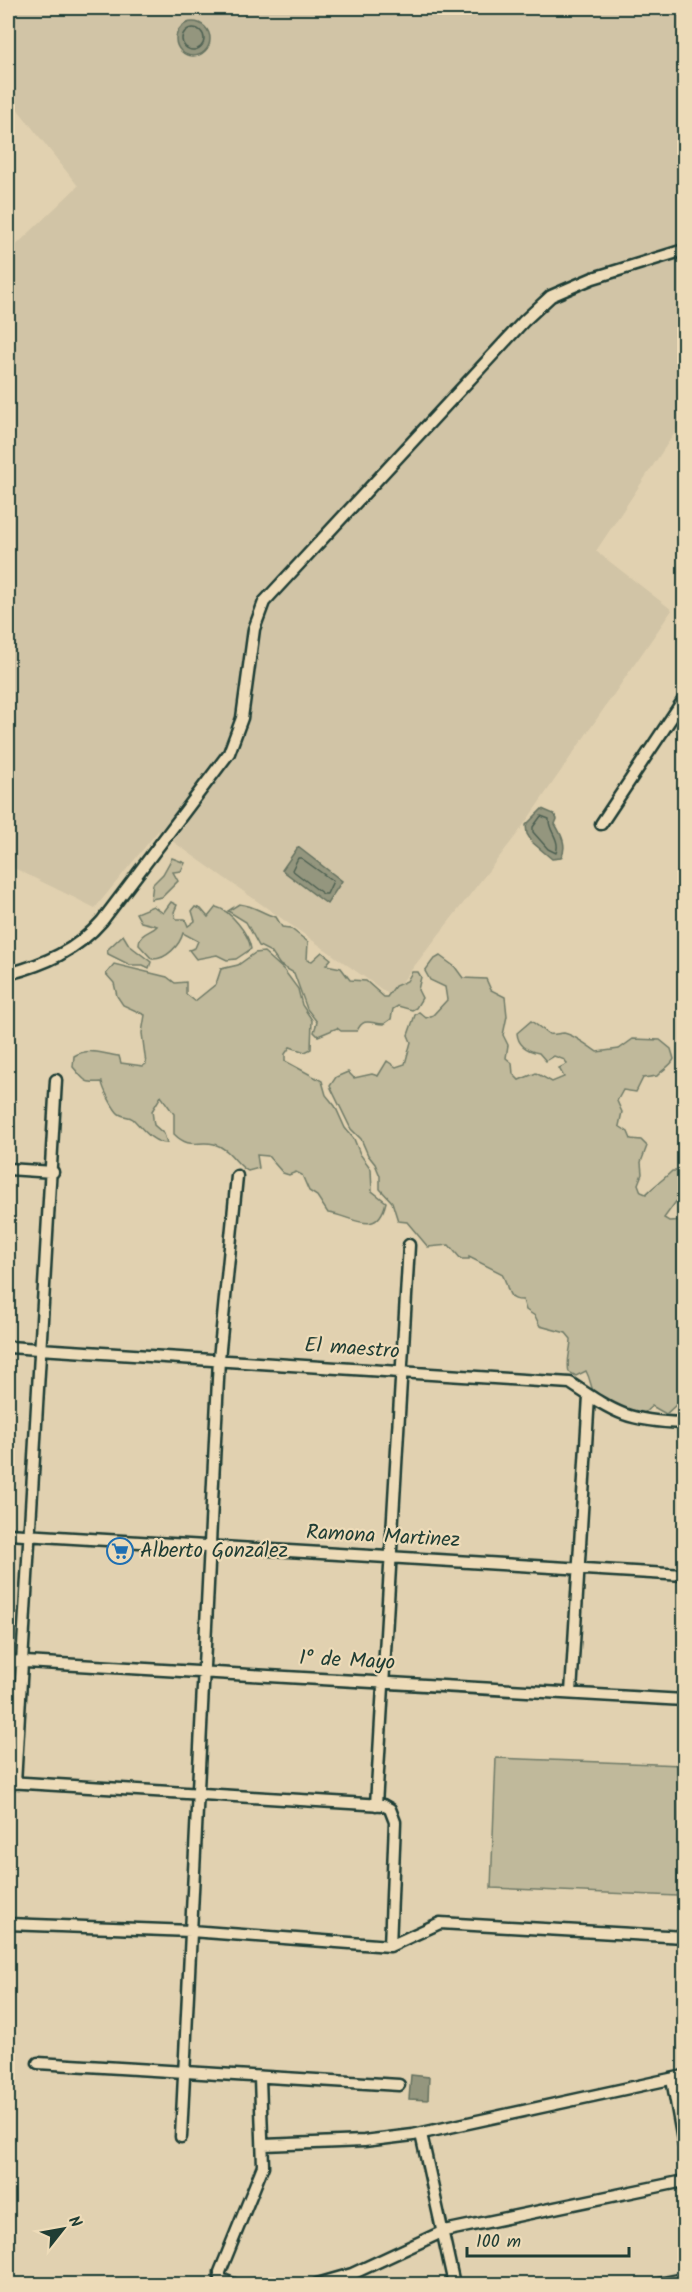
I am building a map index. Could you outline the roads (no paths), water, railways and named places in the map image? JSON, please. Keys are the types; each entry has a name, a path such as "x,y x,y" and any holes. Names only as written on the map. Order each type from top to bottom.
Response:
{"street":[{"path":"8,974 39,965 70,950 88,937 102,921 229,753 242,718 254,629 264,602 524,321 551,296 593,278 684,250"},
{"path":"601,824 684,699"},
{"path":"57,1080 22,1662 11,1783 376,1805 390,1809 395,1822 390,1946"},
{"path":"8,1168 53,1172"},
{"path":"181,2137 219,1359 237,1176"},
{"path":"376,1805 409,1245"},
{"name":"El maestro","path":"8,1347 570,1383 616,1413 632,1419 684,1423"},
{"path":"571,1693 588,1396"},
{"name":"Ramona Martinez","path":"8,1534 684,1575"},
{"name":"1° de Mayo","path":"8,1661 684,1700"},
{"path":"8,1924 191,1931 390,1946 440,1923 684,1937"},
{"path":"38,2063 399,2085"},
{"path":"264,2145 364,2141 421,2134 684,2076"},
{"path":"234,2284 216,2282 263,2166 260,2078"},
{"path":"672,2079 684,2146"},
{"path":"421,2134 454,2284"},
{"path":"317,2284 352,2274 444,2231 684,2181"},
{"path":"658,2284 684,2279"}],"water":[{"path":"193,22 205,27 210,39 205,51 193,56 181,51 176,39 181,27"},
{"path":"542,809 554,814 557,819 555,824 564,845 561,858 552,859 532,842 527,834 526,825"},
{"path":"298,847 342,881 327,904 282,870"},
{"path":"411,2075 429,2077 428,2100 409,2099"}],"place":[{"name":"Alberto González","path":"120,1551"}]}
